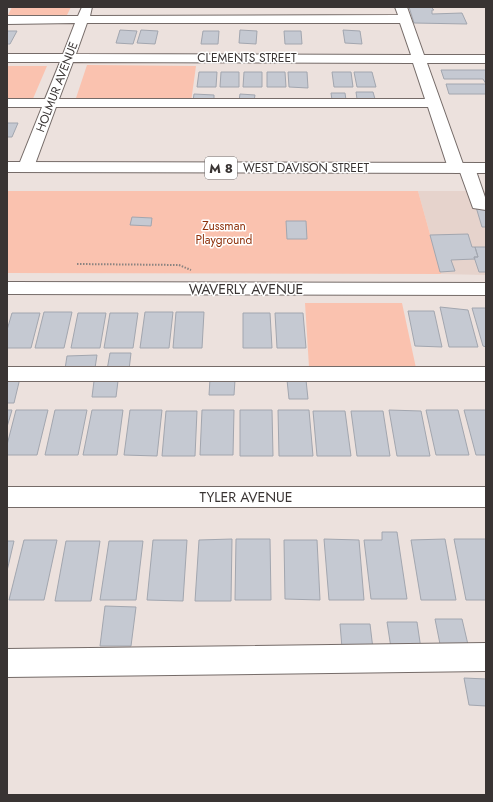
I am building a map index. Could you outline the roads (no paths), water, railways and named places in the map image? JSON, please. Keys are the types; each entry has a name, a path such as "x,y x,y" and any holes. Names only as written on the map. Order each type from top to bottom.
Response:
{"main road":[{"path":"7,20 85,13 403,13 433,104 479,204 486,204"},
{"name":"HOLMUR AVENUE","path":"26,167 85,13"},
{"name":"CLEMENTS STREET","path":"7,58 486,58"},
{"path":"7,103 433,104"},
{"name":"WEST DAVISON STREET","path":"7,167 486,168"},
{"name":"WAVERLY AVENUE","path":"7,288 486,289"},
{"path":"7,374 486,374"},
{"name":"TYLER AVENUE","path":"7,497 486,497"},
{"path":"7,663 486,657"}],"park label":[{"name":"Zussman Playground","path":"224,233"}]}
